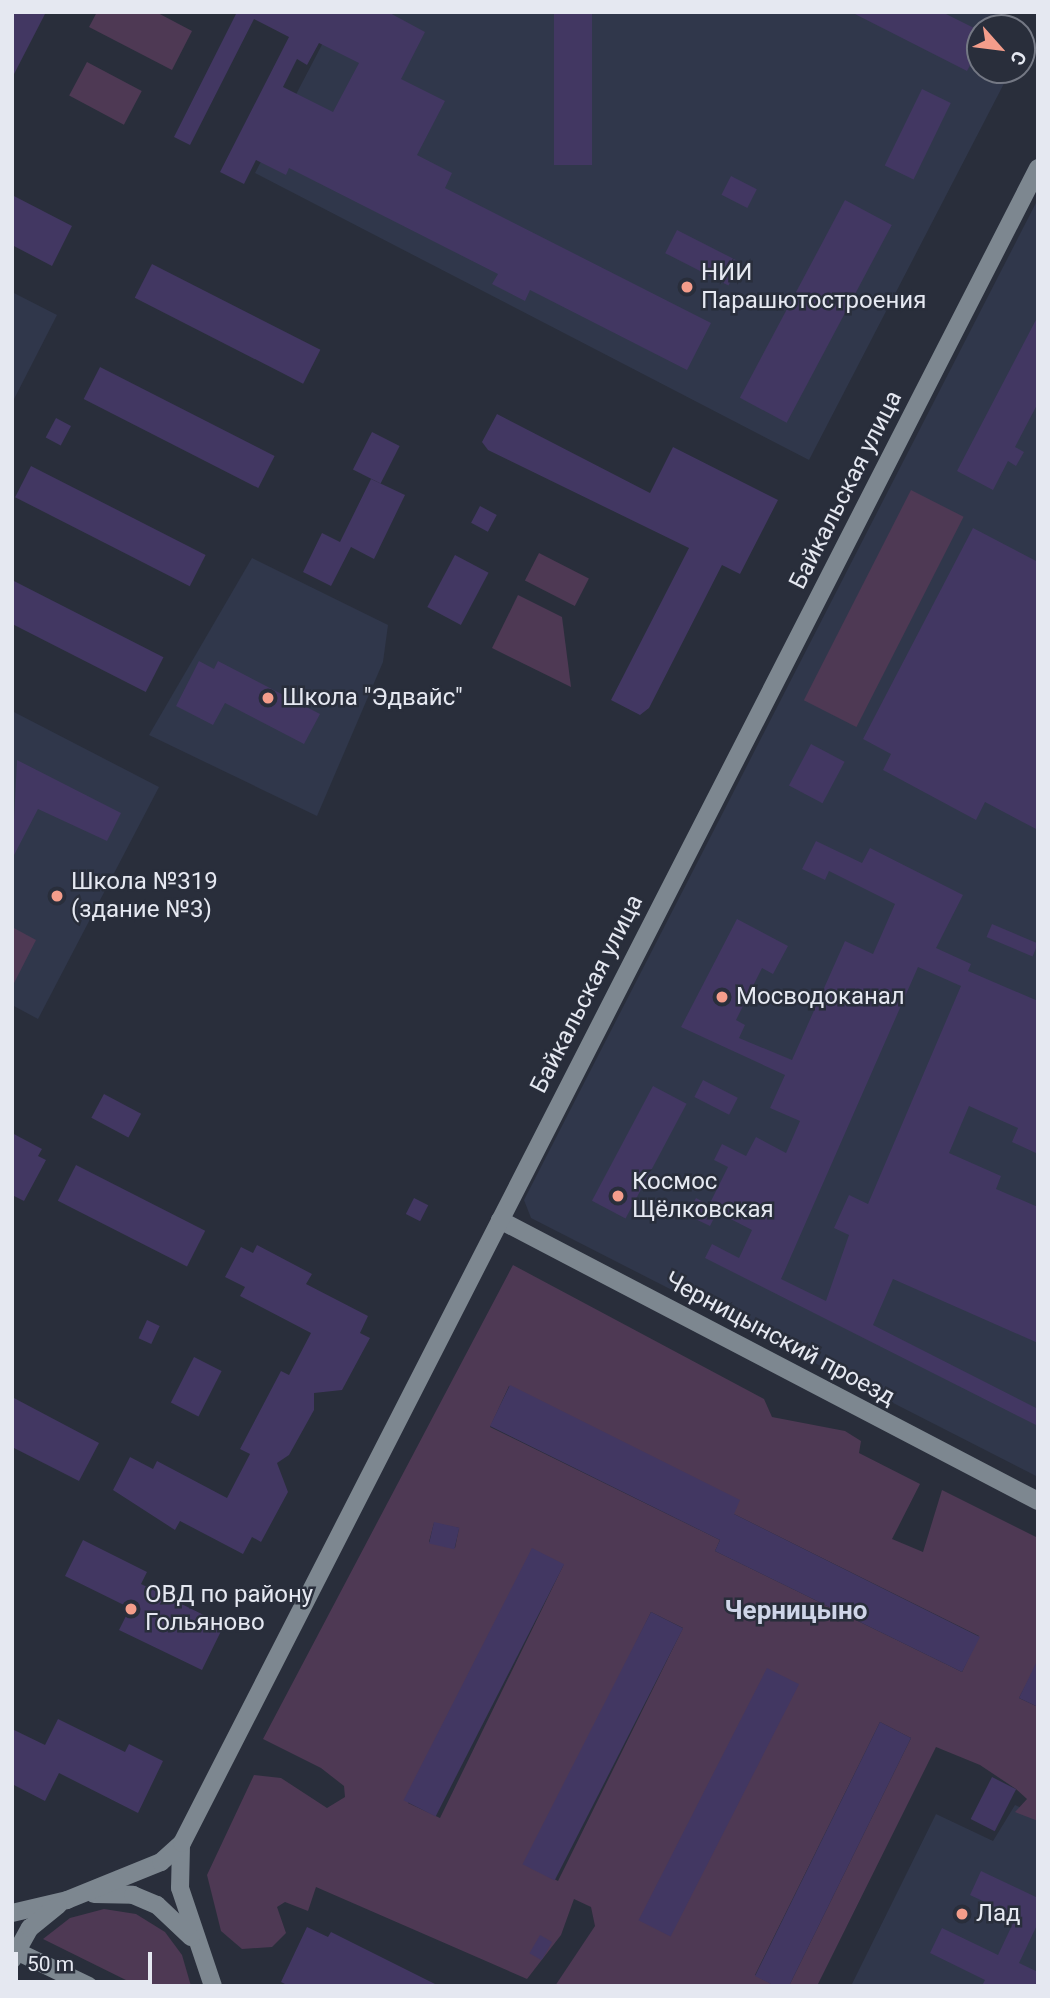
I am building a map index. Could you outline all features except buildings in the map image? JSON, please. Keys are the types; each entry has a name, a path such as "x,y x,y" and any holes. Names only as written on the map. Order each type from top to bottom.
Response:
{"street":[{"name":"Байкальская улица","path":"182,1843 1038,168"},
{"name":"Черницынский проезд","path":"500,1220 1038,1502"},
{"path":"89,1986 13,1953 30,1928 74,1898 161,1862 182,1843"},
{"path":"182,1843 178,1872 207,1986"},
{"path":"12,1913 74,1898 120,1894 158,1905 198,1951 213,1986"}],"shaded area":[{"path":"97,12 156,12 192,31 172,70 89,27"},
{"name":"НИИ Парашютостроения","path":"339,12 996,14 966,14 966,84 1004,84 809,460 255,173"},
{"path":"87,62 142,91 124,125 69,96"},
{"path":"1038,199 1038,1477 531,1218 524,1200"},
{"path":"12,292 57,315 12,403"},
{"path":"911,490 964,517 856,727 804,700"},
{"path":"539,553 589,578 575,606 525,581"},
{"name":"Школа \"Эдвайс\"","path":"252,558 388,625 383,662 317,816 149,735"},
{"path":"518,595 562,617 571,687 492,648"},
{"name":"Школа №319 (здание №3)","path":"12,711 159,787 38,1019 12,1005"},
{"path":"12,927 36,940 12,987"},
{"path":"513,1265 764,1399 772,1417 845,1431 861,1441 859,1453 920,1484 892,1539 923,1552 942,1490 1038,1538 1038,1662 1019,1698 1038,1707 1038,1821 1015,1812 1027,1799 1016,1789 980,1765 936,1747 817,1986 789,1986 911,1738 880,1722 755,1975 775,1986 555,1986 595,1926 591,1907 574,1899 561,1935 527,1979 316,1887 308,1911 285,1902 277,1907 286,1933 272,1947 242,1949 221,1931 207,1875 254,1775 281,1778 327,1808 345,1797 344,1786 321,1768 263,1739","holes":["509,1386 734,1514 979,1636 962,1672 715,1551 720,1540 490,1427","434,1523 459,1528 455,1548 429,1542","564,1564 440,1818 408,1802","651,1612 683,1628 558,1881 527,1865"]},
{"name":"Лад","path":"1015,1805 1038,1815 1038,1986 851,1986 936,1814 993,1841"},
{"path":"104,1909 136,1914 165,1932 182,1955 191,1986 138,1986 43,1939 70,1918"}],"place":[{"name":"НИИ Парашютостроения","path":"687,287"},
{"name":"Школа \"Эдвайс\"","path":"268,698"},
{"name":"Школа №319 (здание №3)","path":"57,896"},
{"name":"Мосводоканал","path":"722,997"},
{"name":"Космос Щёлковская","path":"618,1196"},
{"name":"ОВД по району Гольяново","path":"131,1609"},
{"name":"Лад","path":"962,1914"}],"district":[{"name":"Черницыно","path":"796,1611"}]}
